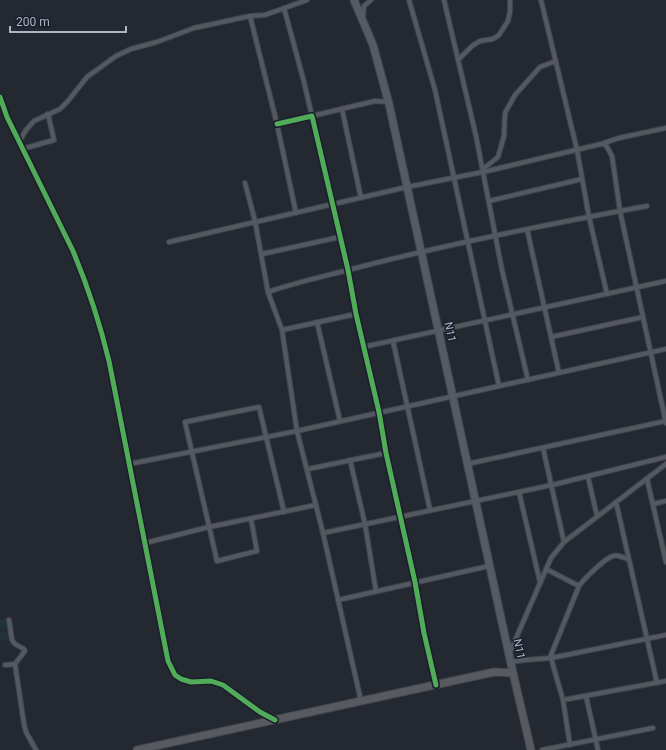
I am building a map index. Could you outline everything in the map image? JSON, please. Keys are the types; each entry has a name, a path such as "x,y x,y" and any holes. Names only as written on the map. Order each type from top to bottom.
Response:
{"highway":[{"path":"137,750 494,672 513,673 531,750"}],"main road":[{"name":"N11","path":"354,0 375,52 388,102 513,673"}],"street":[{"path":"19,142 26,130 34,121 60,108 87,77 116,56 194,28 250,16 265,16 307,0"},
{"path":"363,20 364,6 371,0"},
{"path":"409,0 435,90 499,386"},
{"path":"444,0 483,170 495,235 528,380"},
{"path":"458,60 472,46 480,41 493,39 499,35 508,21 510,0"},
{"path":"541,0 577,150 589,217 607,294"},
{"path":"284,8 304,82 348,270 356,314 379,412 386,453 436,685"},
{"path":"250,16 277,124 296,213"},
{"path":"483,170 498,157 504,136 505,113 515,96 540,67 556,61"},
{"path":"0,97 7,117 22,149 81,269 108,357 168,661 175,675 181,679 191,682 211,681 223,685 260,712 275,720"},
{"path":"277,124 375,101 388,102"},
{"path":"342,109 361,198"},
{"path":"22,149 54,140 48,114"},
{"path":"170,242 255,221 577,150 619,138 666,128"},
{"path":"467,464 666,422 620,211 612,156 606,145 601,144"},
{"path":"489,201 582,179"},
{"path":"245,183 262,254 268,292 282,330 297,431 308,469 361,701"},
{"path":"268,292 291,284 420,251 647,206"},
{"path":"527,229 559,373"},
{"path":"262,254 340,237"},
{"path":"363,347 666,281"},
{"path":"282,330 356,314"},
{"path":"551,336 643,316"},
{"path":"317,322 340,421"},
{"path":"393,341 430,510"},
{"path":"129,464 297,431 666,349"},
{"path":"251,519 257,551 217,561 185,422 259,407 284,512"},
{"path":"543,448 564,542"},
{"path":"308,469 386,453"},
{"path":"323,533 552,485 666,457"},
{"path":"350,460 365,524 376,591"},
{"path":"509,654 554,552 564,542 597,516 666,464"},
{"path":"588,477 597,516"},
{"path":"647,479 666,562"},
{"path":"519,492 540,582"},
{"path":"653,504 666,501"},
{"path":"616,502 657,683"},
{"path":"145,543 316,505"},
{"path":"570,745 563,700 551,658 554,647 579,586 586,577 610,557 616,555 628,559"},
{"path":"338,600 489,566"},
{"path":"546,569 579,586"},
{"path":"9,620 12,640 25,651 15,664 24,724 26,732 36,750"},
{"path":"510,662 551,658 666,635"},
{"path":"5,665 15,664"},
{"path":"563,700 666,681"},
{"path":"586,696 598,750"},
{"path":"542,750 652,728"}],"shaded area":[{"path":"7,619 8,628 0,629 0,620"},
{"path":"9,631 10,639 0,641 0,632"}],"cycle path":[{"path":"0,97 7,117 73,251 98,319 109,361 168,661 175,675 181,679 191,682 211,681 223,685 260,712 275,720"},
{"path":"277,124 312,116 379,412 386,453 436,685"}]}
